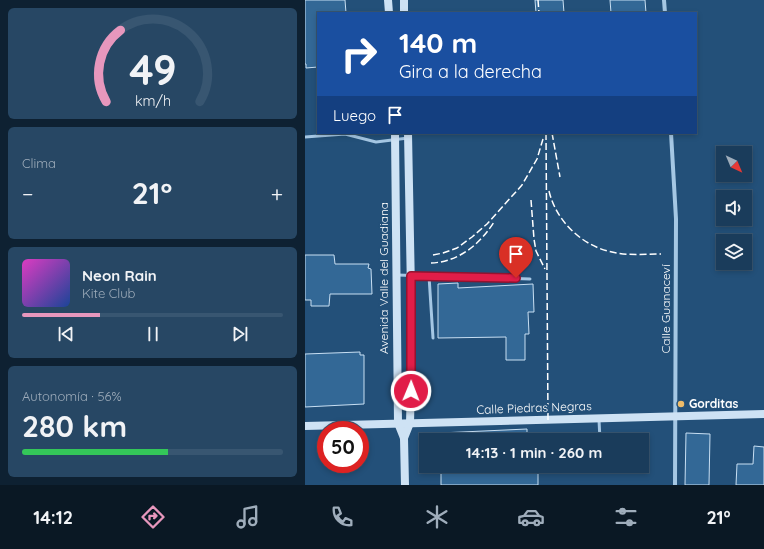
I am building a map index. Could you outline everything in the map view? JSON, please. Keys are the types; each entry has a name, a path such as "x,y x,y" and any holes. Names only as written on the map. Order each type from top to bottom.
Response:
{"main road":[{"path":"388,0 389,12"},
{"path":"404,0 404,12"},
{"path":"404,438 410,423 412,344 409,135"},
{"name":"Avenida Valle del Guadiana","path":"395,136 395,274 398,423"},
{"path":"397,344 412,344"},
{"name":"Calle Piedras Negras","path":"305,426 599,419 676,415 764,414"},
{"path":"398,423 404,438 405,485"}],"street":[{"path":"664,0 665,12"},
{"name":"Calle Guanaceví","path":"671,134 676,219 675,485"}],"lane":[{"path":"305,137 345,134 376,142 395,136 409,135"},
{"path":"395,274 411,276 530,279"},
{"path":"429,276 433,338"},
{"path":"599,419 600,433"}],"building":[{"path":"305,0 345,0 346,12 317,12 317,67 306,68"},
{"path":"535,0 563,0 564,12 536,12"},
{"path":"610,0 645,0 646,12 611,12"},
{"path":"305,255 334,255 335,264 369,264 368,268 371,269 372,294 330,294 329,306 311,306 311,300 305,300"},
{"path":"458,283 458,288 533,284 534,312 528,312 529,334 525,334 525,360 506,360 506,337 438,338 438,284"},
{"path":"360,352 360,355 364,355 364,404 305,407 305,354"},
{"path":"527,429 527,433 440,433"},
{"path":"686,433 710,434 709,485 685,485"},
{"path":"754,446 764,447 764,485 736,485 737,464 753,464"},
{"path":"441,473 538,473 538,485 441,485"}],"railway":[{"path":"538,0 539,12"},
{"path":"546,134 548,420"},
{"path":"552,134 560,177"},
{"path":"433,255 457,248 487,224 522,185 537,159 543,139"},
{"path":"549,191 552,202 564,222 581,238 590,244 601,249 618,253 661,254"},
{"path":"531,200 536,251 545,269"},
{"path":"431,263 451,259 468,250 482,238 494,222"}],"place":[{"name":"Gorditas","path":"681,404"}],"route":[{"path":"411,391 411,276 516,278"}]}
